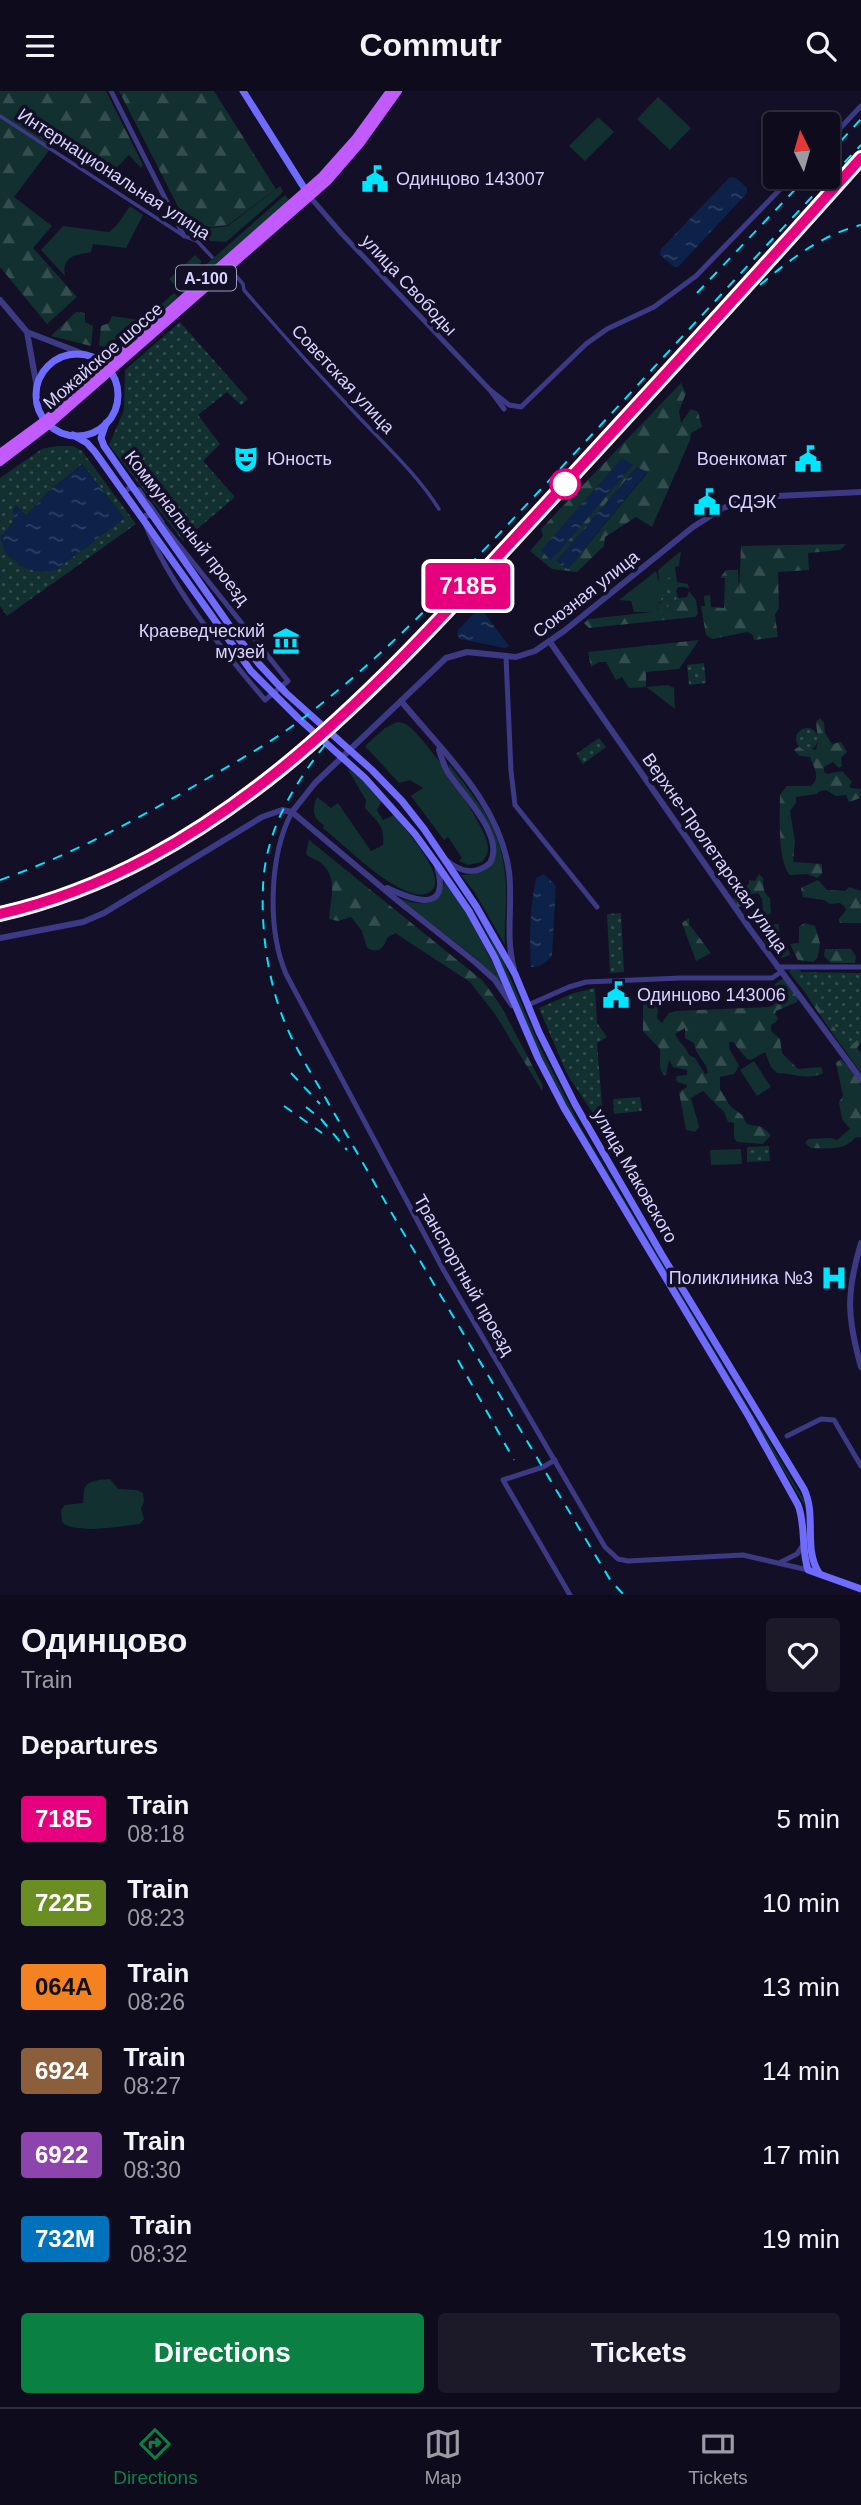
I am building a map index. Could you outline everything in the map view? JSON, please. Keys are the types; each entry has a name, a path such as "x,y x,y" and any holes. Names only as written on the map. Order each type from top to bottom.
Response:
{"main road":[{"path":"243,91 308,194"},
{"name":"Можайское шоссе","path":"108,369 228,267 308,194 341,156 390,91"},
{"name":"Можайское шоссе","path":"0,462 308,194 328,181 360,144 398,91"},
{"path":"48,422 38,406 37,387 46,368 55,361 75,354 99,360 108,369 118,390 117,402 106,423 91,433 73,435"},
{"name":"Можайское шоссе","path":"0,453 48,422"},
{"name":"Коммунальный проезд","path":"48,422 63,433 87,443 145,523"},
{"name":"Коммунальный проезд","path":"106,423 102,442 146,505"},
{"name":"улица Маковского","path":"146,505 218,610 259,664 286,693 372,770 402,801 476,905 515,974 575,1104 810,1502 812,1555 820,1573"},
{"name":"улица Маковского","path":"145,523 251,671 365,778 415,834 482,935 564,1108 749,1417 798,1505 802,1517 803,1545 808,1570"},
{"path":"808,1570 861,1589"}],"street":[{"path":"111,91 184,236"},
{"path":"840,128 861,106"},
{"name":"Интернациональная улица","path":"0,117 184,236 197,241 212,257"},
{"name":"улица Свободы","path":"308,194 506,407 521,407 586,344 607,328 654,307 696,276 780,189"},
{"name":"Советская улица","path":"228,267 294,349 401,462 439,509"},
{"path":"0,300 27,332 86,355"},
{"path":"27,332 37,387"},
{"path":"124,493 133,487 139,490 168,530"},
{"name":"Союзная улица","path":"292,812 315,783 446,658 467,652 506,657 531,653 550,642 693,527 723,508 755,497 861,492"},
{"name":"Коммунальный проезд","path":"145,523 177,584 230,658 265,700 288,681 146,505"},
{"path":"145,523 146,515 154,517"},
{"name":"Верхне-Пролетарская улица","path":"550,642 779,969 861,1079"},
{"path":"506,657 510,771 515,805 597,907"},
{"path":"401,701 473,788 500,837 509,875 510,951 515,974"},
{"path":"437,745 446,769 484,823 494,848 490,863 476,871 463,871 444,860"},
{"path":"0,938 83,922 104,913 262,817 282,810 292,812 485,970 517,1012"},
{"name":"Транспортный проезд","path":"292,812 282,836 275,880 275,929 283,966 424,1235 605,1547 618,1559 628,1561 729,1555 781,1562 808,1570"},
{"path":"379,885 416,901 429,899 436,895 440,885 436,863"},
{"path":"528,1005 577,984 681,978 772,978 779,969 861,967"},
{"path":"861,1243 851,1280 849,1308 861,1367"},
{"path":"787,1436 821,1419 834,1420 861,1466"},
{"path":"555,1460 543,1467 503,1480 570,1595"},
{"path":"798,1505 803,1507 810,1502"},
{"path":"781,1562 797,1554 803,1545"}],"green space":[{"path":"0,91 106,91 143,165 141,168 129,155 106,178 53,145 14,197 52,226 33,248 77,297 47,324 0,267"},
{"path":"119,91 214,91 276,189 228,225 190,230"},
{"path":"658,97 691,128 670,150 637,119"},
{"path":"598,117 614,132 585,161 569,146"},
{"path":"280,186 283,191 280,195 226,242 197,240 193,230 228,226"},
{"path":"285,195 289,200 183,293 178,289"},
{"path":"130,206 143,215 126,248 93,244 91,252 68,260 64,269 65,276 41,250 63,226 109,232"},
{"path":"195,255 202,262 176,286 169,279"},
{"path":"174,293 178,297 121,348 116,344"},
{"path":"76,312 85,313 85,322 93,326 91,346 51,336"},
{"path":"112,316 139,320 107,347 99,346 101,326 109,323"},
{"path":"180,322 248,399 241,405 227,392 198,415 220,444 203,461 235,497 183,541 109,445 124,410 125,370"},
{"path":"681,383 686,393 679,411 681,423 691,409 698,412 702,427 691,433 652,527 636,517 605,537 604,546 577,572 552,569 530,551 543,536 541,529","holes":["637,467 647,473 568,569 556,562"]},
{"path":"73,446 82,451 136,524 7,616 0,606 0,478 42,449","holes":["82,464 124,518 56,570 1,536 12,524 13,509 16,506 26,516 49,491"]},
{"path":"846,544 840,550 808,553 809,570 778,572 779,608 775,615 778,637 754,640 753,635 747,632 712,639 706,635 701,606 705,606 704,596 710,595 711,607 724,608 725,578 720,578 726,570 738,570 739,593 741,546"},
{"path":"681,551 679,566 675,567 677,582 688,584 689,589 678,587 674,591 672,577 666,597 657,603 658,612 634,612 631,601 619,600 656,571 659,583 658,570"},
{"path":"672,577 677,602 668,604 670,610 658,612 657,603 662,603 661,598 666,597 663,579"},
{"path":"676,590 678,598 687,597 689,591 696,600 698,614 695,617 589,628 584,623 589,619 670,610 668,603 677,601"},
{"path":"699,640 679,669 646,672 646,687 629,688 622,677 616,680 606,662 599,662 591,667 588,652"},
{"path":"704,663 706,683 689,685 687,665"},
{"path":"668,685 674,688 675,709 646,687"},
{"path":"820,718 832,744 841,742 847,752 841,758 842,766 839,768 833,762 824,767 824,772 827,774 842,771 852,782 849,786 851,788 861,789 860,798 849,802 846,795 836,796 826,790 796,797 796,803 790,811 795,842 793,862 822,864 822,874 817,878 807,874 790,875 786,868 780,837 780,795 787,786 811,786 814,783 816,772 810,757 800,756 794,750 800,746 816,750 816,722"},
{"path":"397,722 407,725 416,733 467,802 488,847 482,862 468,865 459,861 462,858 448,837 444,840 411,796 423,788 410,780 399,783 365,746 385,728"},
{"path":"807,728 817,735 818,739 811,749 807,750 797,743 796,739 803,729"},
{"path":"599,738 606,747 583,764 576,754"},
{"path":"449,764 488,819 500,848 506,885 505,945 475,893 461,875 483,871 494,861 495,847 491,831 470,796 449,769"},
{"path":"347,768 365,781 382,801 377,810 383,820 394,815 424,853 435,876 435,885 427,894 410,893 383,878 323,828 324,825 315,816 317,797 331,808 338,803 371,851 383,845 381,828 365,808 366,800"},
{"path":"309,840 483,981 501,1006 543,1086 542,1091 495,1014 470,982 395,933 387,938 382,948 374,950 367,948 362,931 351,917 338,921 329,919 332,883 327,869 306,854"},
{"path":"448,871 451,871 494,940 540,1047 580,1126 804,1504 578,1128 537,1048 491,942 476,913"},
{"path":"759,874 770,898 771,913 768,915 763,911 762,899 758,893 752,894 749,904 738,907 733,899 749,884 749,880 755,881"},
{"path":"818,880 827,890 845,891 849,887 861,891 861,923 840,923 839,919 846,910 840,903 830,904 824,900 803,897 801,888"},
{"path":"444,881 467,913 508,993 477,959 397,897 426,903 438,896"},
{"path":"621,913 624,972 610,973 607,914"},
{"path":"689,918 689,924 711,953 696,961 682,923"},
{"path":"804,923 815,926 820,943 818,957 813,962 798,960 790,944 799,943 799,927"},
{"path":"779,924 790,955 782,958 767,945 758,930 762,925"},
{"path":"825,949 851,949 856,956 855,963 831,963 824,956"},
{"path":"800,970 803,976 816,972 861,1025 861,1042 857,1048 861,1053 861,1073 789,971"},
{"path":"792,972 861,973 861,1037 849,1047"},
{"path":"783,979 798,998 797,1002 776,1011 778,1018 771,1025 771,1031 780,1039 782,1053 798,1069 821,1067 823,1073 806,1077 777,1073 771,1067 765,1052 751,1060 747,1059 733,1042 729,1042 730,1050 739,1066 734,1074 720,1077 720,1089 730,1106 742,1115 747,1124 762,1127 771,1135 763,1144 737,1142 734,1138 734,1123 728,1122 724,1112 703,1091 691,1098 699,1127 695,1132 686,1130 679,1092 687,1085 677,1082 676,1078 687,1075 687,1070 673,1067 669,1060 666,1076 661,1071 660,1049 643,1031 643,1002 652,994 659,997 657,1018 662,1023 669,1013 676,1011 769,1007 774,1005 772,989","holes":["685,1028 685,1038 694,1043 708,1073 705,1074 675,1034"]},
{"path":"595,988 597,1023 607,1037 597,1043 604,1130 567,1074 539,1008 574,993"},
{"path":"841,1059 859,1078 861,1137 840,1147 811,1148 805,1143 808,1139 837,1140 850,1129 842,1119 839,1102 843,1096 836,1063"},
{"path":"754,1061 771,1087 757,1096 740,1070"},
{"path":"640,1097 642,1111 614,1114 613,1099"},
{"path":"769,1146 770,1161 747,1162 747,1147"},
{"path":"741,1149 742,1164 711,1165 710,1150"},
{"path":"110,1479 118,1489 143,1493 144,1502 141,1508 144,1519 140,1524 87,1529 68,1526 62,1522 61,1510 65,1505 83,1503 85,1487 88,1484"}],"water":[{"path":"730,177 736,178 747,188 747,193 678,267 674,267 660,255 661,249"},
{"path":"622,458 633,465 551,561 541,550"},
{"path":"82,464 124,518 56,570 34,571 19,565 5,553 0,536 13,521 15,505 26,516 49,491"},
{"path":"637,467 647,472 568,569 555,562"},
{"path":"480,607 509,646 505,648 460,639 457,635 458,630"},
{"path":"544,874 556,886 552,955 543,964 531,967 532,900 536,878"}],"railway":[{"path":"840,142 861,119"},
{"path":"0,880 103,836 236,762 294,725 361,670 485,549 861,145"},
{"path":"0,914 79,890 155,855 226,811 306,749 372,686 551,499 861,158"},
{"path":"697,293 796,189"},
{"path":"760,285 795,257 820,242 861,225"},
{"path":"325,745 282,811 265,867 265,939 270,974 279,1007 301,1055 400,1227 611,1581 624,1595"},
{"path":"291,1073 320,1104"},
{"path":"284,1106 322,1133"},
{"path":"306,1107 321,1119 347,1150"},
{"path":"458,1360 514,1460"}],"train":[{"name":"718Б","path":"0,914 72,892 127,869 189,835 293,761 372,686 525,527 714,323 861,158"}],"place":[{"name":"Одинцово 143007","path":"375,179"},
{"name":"Юность","path":"246,459"},
{"name":"Военкомат","path":"808,459"},
{"name":"СДЭК","path":"707,502"},
{"name":"Краеведческий музей","path":"286,641"},
{"name":"Одинцово 143006","path":"616,995"},
{"name":"Поликлиника №3","path":"834,1278"}]}
